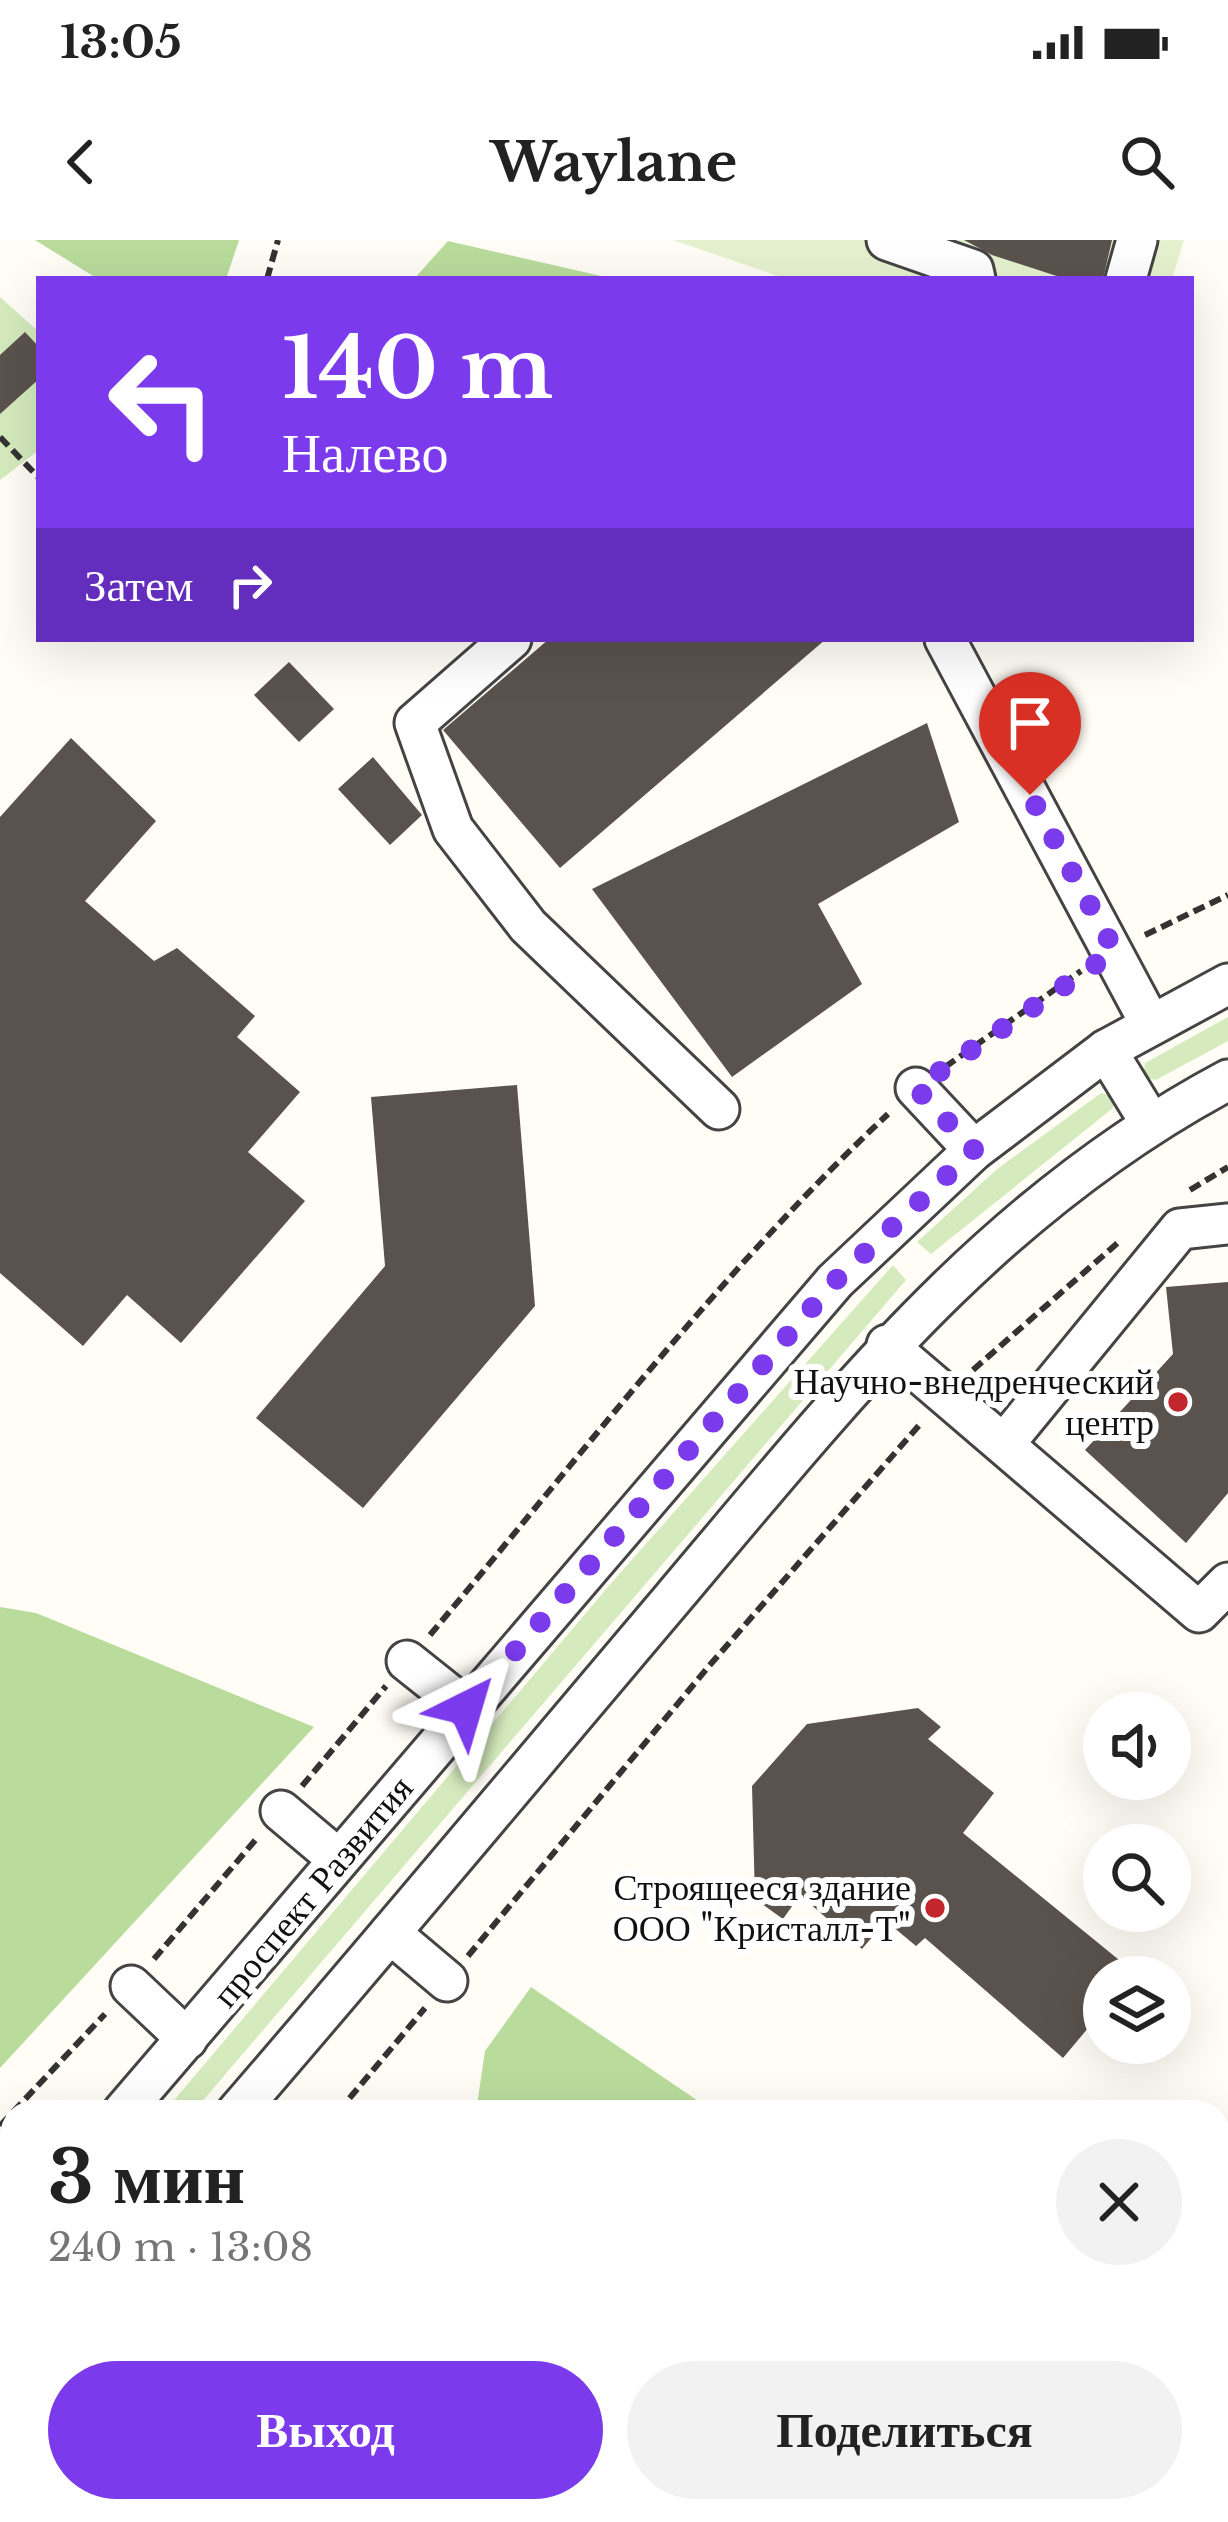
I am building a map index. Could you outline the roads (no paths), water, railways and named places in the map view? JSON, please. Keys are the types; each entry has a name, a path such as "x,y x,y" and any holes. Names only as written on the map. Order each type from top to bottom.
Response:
{"street":[{"path":"886,240 973,270 974,276"},
{"path":"1127,276 1137,240"},
{"path":"508,642 415,723 453,829 528,926 719,1108"},
{"path":"947,642 1151,1025"},
{"name":"проспект Развития","path":"134,2100 835,1281 974,1150 1106,1050 1228,984"},
{"path":"1106,1050 1150,1121"},
{"path":"247,2100 887,1345 1027,1214 1150,1121 1228,1080"},
{"path":"916,1088 974,1150"},
{"path":"1004,1444 1180,1229 1228,1225"},
{"path":"887,1345 1199,1612 1228,1583"},
{"path":"407,1661 466,1708"},
{"path":"281,1811 338,1859"},
{"path":"390,1933 447,1981"},
{"path":"131,1986 187,2039"}],"place":[{"name":"Научно-внедренческий центр","path":"1178,1402"},
{"name":"Строящееся здание ООО \"Кристалл-Т\"","path":"935,1908"}]}
